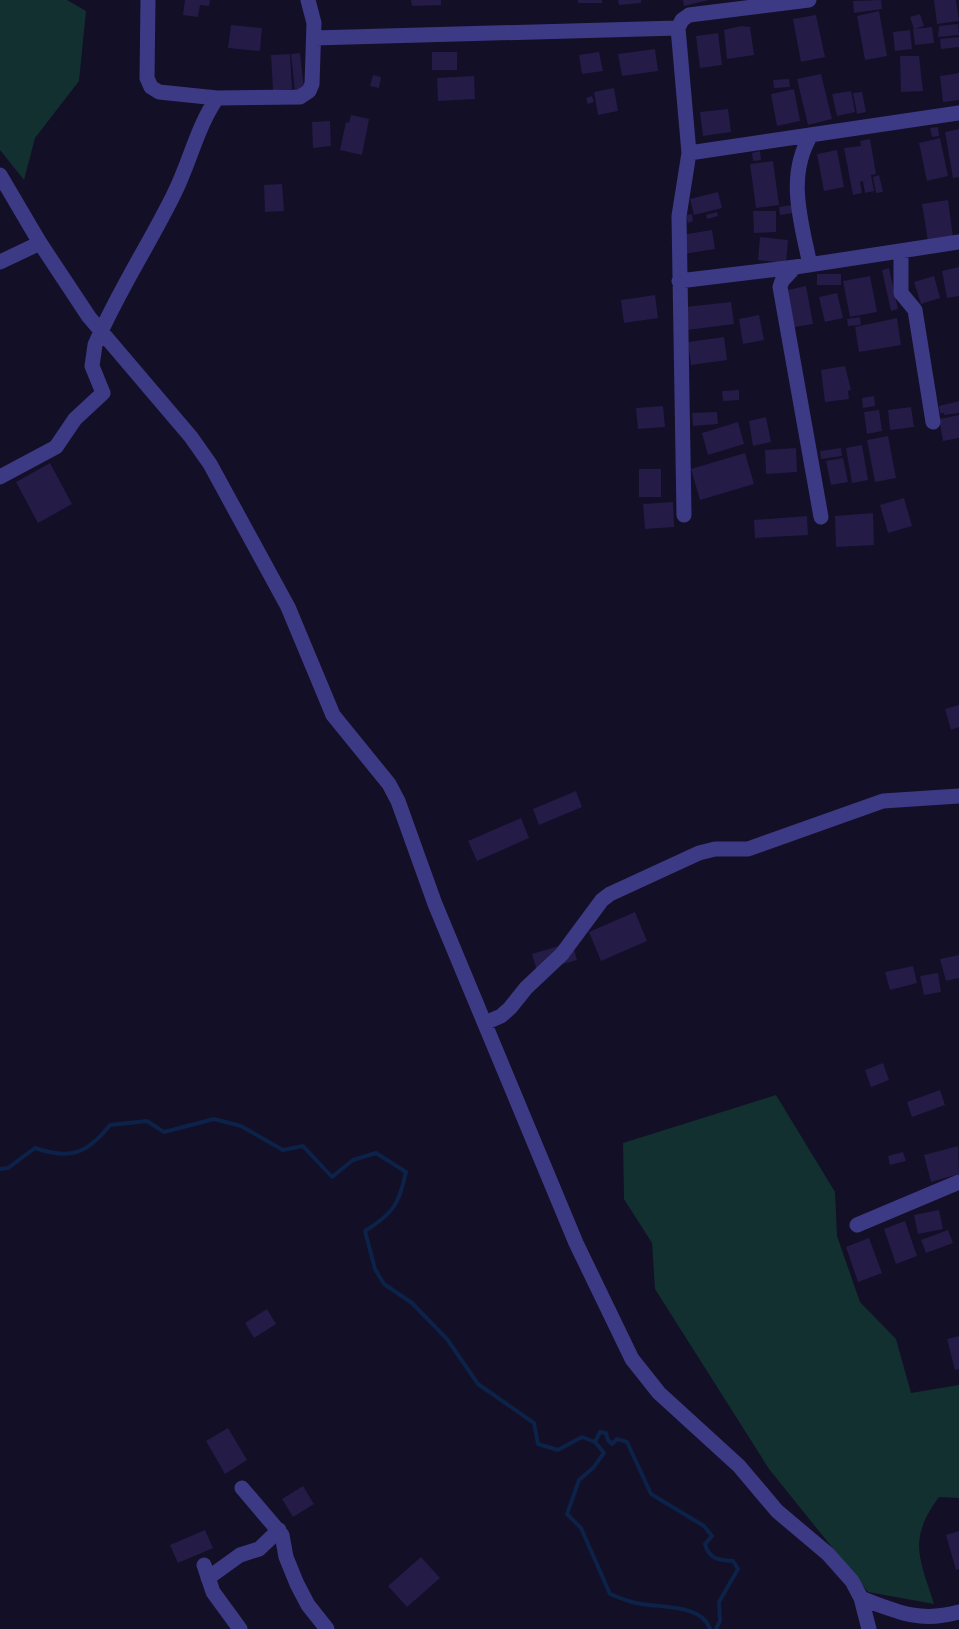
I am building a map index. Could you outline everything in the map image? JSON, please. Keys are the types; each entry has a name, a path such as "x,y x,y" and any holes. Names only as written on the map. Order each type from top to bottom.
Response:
{"street":[{"path":"148,0 147,78 151,87 159,92 217,98 300,97 309,91 312,84 314,23 308,0"},
{"path":"684,515 679,281 680,216 688,153 678,28 681,20 689,15 809,0"},
{"path":"314,38 678,28"},
{"path":"0,477 56,447 75,418 104,393 92,366 91,356 100,332 174,195 193,152 203,121 217,98"},
{"path":"688,153 959,113"},
{"path":"803,266 796,184 798,164 811,135"},
{"path":"0,175 40,243 100,332 191,437 210,464 288,607 333,715 393,792 576,1244 632,1359 659,1394 739,1466 777,1511 828,1554 852,1581 861,1598 869,1629"},
{"path":"679,281 803,266 959,242"},
{"path":"0,262 40,243"},
{"path":"901,251 901,293 915,310 933,422"},
{"path":"803,266 782,281 780,287 821,518"},
{"path":"485,1023 501,1016 510,1008 526,988 562,954 610,894 699,853 715,849 748,849 883,801 959,796"},
{"path":"857,1225 959,1182"},
{"path":"242,1488 279,1530 297,1584 308,1605 327,1629"},
{"path":"240,1629 218,1600 206,1571 240,1555 260,1549 279,1530"},
{"path":"861,1598 920,1618 935,1618 959,1612"}],"green space":[{"path":"0,0 67,0 86,11 79,81 35,138 24,180 0,150"},
{"path":"776,1095 835,1192 837,1236 860,1302 896,1339 911,1393 959,1385 959,1498 939,1497 929,1512 920,1538 921,1562 934,1604 868,1592 769,1469 655,1289 652,1243 624,1199 623,1143"}],"building":[{"path":"185,0 210,0 209,6 200,5 198,17 183,15"},
{"path":"411,0 441,0 441,5 412,6"},
{"path":"578,0 602,0 602,3 578,3"},
{"path":"618,0 641,0 641,3 619,5"},
{"path":"683,0 709,0 684,6"},
{"path":"881,0 882,9 854,13 853,1"},
{"path":"934,0 956,0 959,21 937,24"},
{"path":"879,11 887,56 865,60 857,16"},
{"path":"920,14 924,26 914,29 910,17"},
{"path":"816,15 825,57 801,62 793,19"},
{"path":"958,24 959,35 938,37 939,26"},
{"path":"231,25 262,28 260,51 228,48"},
{"path":"741,26 750,27 754,55 727,59 724,30"},
{"path":"932,27 934,43 915,45 913,29"},
{"path":"910,30 912,49 895,51 893,32"},
{"path":"718,33 722,65 700,68 696,36"},
{"path":"959,37 959,47 941,49 940,39"},
{"path":"655,49 658,71 622,76 618,54"},
{"path":"432,52 457,52 457,70 432,70"},
{"path":"599,52 603,71 582,74 579,55"},
{"path":"300,53 304,89 295,91 291,54"},
{"path":"290,54 292,89 273,90 271,55"},
{"path":"900,56 919,56 923,91 901,92"},
{"path":"959,73 959,100 943,102 940,76"},
{"path":"821,74 832,119 808,125 797,79"},
{"path":"373,75 381,77 379,88 370,86"},
{"path":"474,76 475,99 438,101 437,78"},
{"path":"789,79 790,87 774,88 773,80"},
{"path":"614,88 618,111 598,115 594,92"},
{"path":"794,89 800,121 777,126 771,94"},
{"path":"851,91 855,112 837,116 832,94"},
{"path":"862,92 866,112 857,114 853,93"},
{"path":"592,96 594,102 588,104 586,98"},
{"path":"728,109 731,132 703,136 700,112"},
{"path":"351,115 369,119 362,155 340,150 346,122 349,123"},
{"path":"330,121 331,146 313,148 312,122"},
{"path":"938,127 939,136 932,137 930,128"},
{"path":"959,129 959,177 953,178 945,132"},
{"path":"940,138 948,176 927,181 919,143"},
{"path":"870,139 876,174 871,175 874,191 865,193 863,181 860,182 862,193 853,195 844,148 861,146 860,141"},
{"path":"837,150 844,187 824,191 817,154"},
{"path":"760,151 761,160 753,161 752,153"},
{"path":"773,161 779,205 756,208 750,164"},
{"path":"879,175 883,192 876,193 873,177"},
{"path":"282,184 284,211 265,212 264,185"},
{"path":"718,192 722,208 694,215 690,199"},
{"path":"948,200 953,237 928,241 922,204"},
{"path":"792,205 793,213 780,215 779,207"},
{"path":"753,211 776,211 776,232 754,233"},
{"path":"717,212 718,216 707,219 706,215"},
{"path":"692,214 693,221 688,223 686,215"},
{"path":"712,230 715,249 684,254 681,235"},
{"path":"760,237 788,240 786,263 758,260"},
{"path":"959,267 959,296 947,298 942,271"},
{"path":"889,268 898,309 891,311 882,270"},
{"path":"817,274 841,274 841,285 817,285"},
{"path":"870,276 877,312 850,317 843,281"},
{"path":"934,276 940,298 921,304 914,282"},
{"path":"806,286 813,324 794,327 788,290"},
{"path":"837,293 843,318 825,322 819,297"},
{"path":"655,295 658,318 624,323 621,300"},
{"path":"731,302 734,324 687,330 685,307"},
{"path":"759,315 764,340 743,344 739,319"},
{"path":"860,317 861,325 848,326 847,319"},
{"path":"897,318 901,345 859,352 855,327"},
{"path":"724,337 727,360 691,365 688,342"},
{"path":"845,366 851,390 848,391 849,399 825,402 821,370"},
{"path":"739,390 739,400 723,401 722,391"},
{"path":"874,396 875,406 863,408 862,398"},
{"path":"959,401 959,413 944,415 940,413 939,406"},
{"path":"663,406 665,427 638,429 636,408"},
{"path":"911,407 914,427 890,430 888,410"},
{"path":"879,410 882,431 867,434 864,412"},
{"path":"717,412 718,424 693,426 692,413"},
{"path":"959,415 959,438 943,441 939,419"},
{"path":"766,417 771,442 753,446 749,421"},
{"path":"738,422 744,444 708,455 702,433"},
{"path":"888,436 896,478 875,482 867,440"},
{"path":"862,445 868,480 852,483 846,448"},
{"path":"796,448 797,472 766,474 765,450"},
{"path":"841,448 842,456 821,459 820,451"},
{"path":"745,453 754,484 700,500 691,469"},
{"path":"843,458 848,482 831,485 826,461"},
{"path":"50,463 72,504 38,523 16,482"},
{"path":"639,469 661,469 661,497 639,497"},
{"path":"904,498 912,526 888,533 880,505"},
{"path":"673,502 674,527 645,529 643,504"},
{"path":"873,513 874,545 836,547 835,516"},
{"path":"807,516 808,535 755,538 754,520"},
{"path":"959,705 959,727 951,730 945,709"},
{"path":"576,791 582,807 539,825 533,809"},
{"path":"521,818 529,838 477,861 468,841"},
{"path":"635,912 647,941 601,961 589,932"},
{"path":"572,942 577,960 537,971 532,954"},
{"path":"959,955 959,978 946,981 940,959"},
{"path":"913,966 917,983 890,990 885,972"},
{"path":"938,973 941,992 924,995 920,976"},
{"path":"883,1063 889,1080 871,1087 865,1070"},
{"path":"940,1090 945,1105 912,1117 907,1102"},
{"path":"958,1146 959,1174 931,1182 924,1155"},
{"path":"903,1152 906,1161 890,1165 888,1156"},
{"path":"939,1210 943,1229 918,1234 914,1215"},
{"path":"905,1221 917,1256 896,1264 884,1229"},
{"path":"948,1230 953,1243 926,1253 921,1240"},
{"path":"869,1238 882,1273 858,1282 846,1247"},
{"path":"267,1309 276,1324 254,1338 245,1323"},
{"path":"959,1336 959,1369 955,1370 947,1339"},
{"path":"228,1428 247,1460 225,1474 206,1441"},
{"path":"303,1486 314,1504 293,1517 282,1499"},
{"path":"205,1530 213,1548 178,1563 170,1545"},
{"path":"959,1531 959,1569 956,1570 946,1535"},
{"path":"421,1557 440,1578 407,1607 388,1586"}],"waterway":[{"path":"0,1169 8,1168 35,1148 58,1154 77,1152 94,1143 110,1125 147,1121 164,1132 214,1119 241,1126 283,1150 303,1146 332,1177 353,1160 376,1153 406,1172 394,1207 383,1219 365,1231 375,1269 384,1284 412,1303 447,1339 478,1384 534,1423 538,1444 558,1450 582,1437 595,1442 604,1453 593,1468 579,1480 567,1514 581,1528 610,1594 642,1604 687,1610 705,1620 710,1629"},
{"path":"595,1442 600,1432 606,1433 612,1444 617,1439 627,1442 651,1494 704,1526 712,1536 705,1544 712,1556 733,1561 738,1569 719,1602 720,1621 716,1629"}]}
